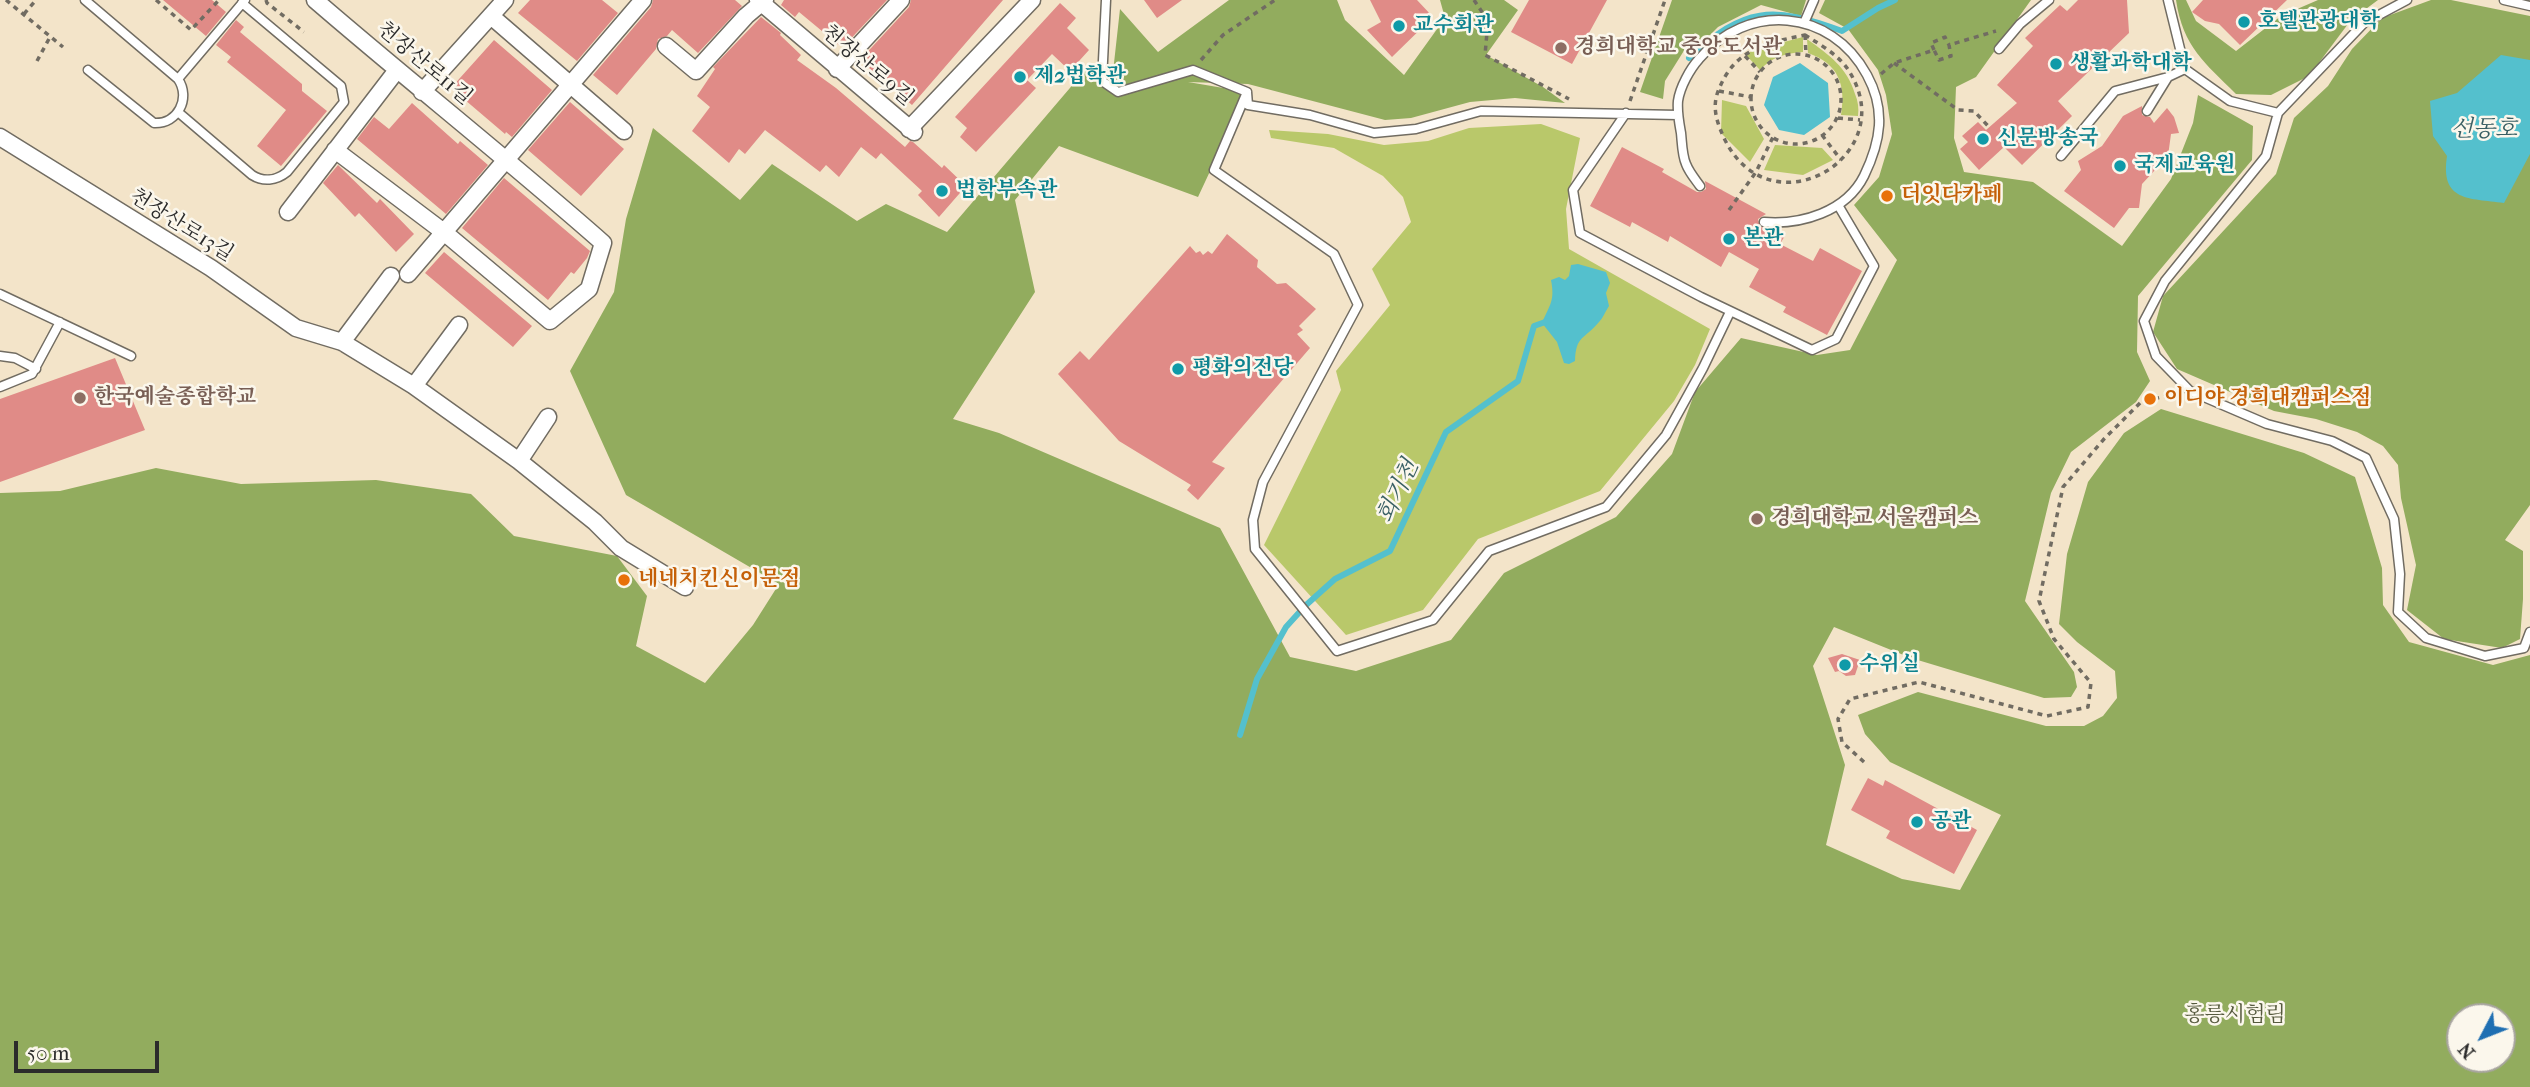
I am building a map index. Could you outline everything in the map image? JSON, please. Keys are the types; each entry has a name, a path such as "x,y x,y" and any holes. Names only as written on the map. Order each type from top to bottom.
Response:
{"street":[{"name":"천장산로11길","path":"315,0 422,92 508,159 603,243 589,289 550,321 446,233"},
{"path":"422,92 505,0"},
{"path":"408,274 446,233 643,0"},
{"path":"837,69 901,0"},
{"name":"천장산로9길","path":"666,46 696,71 762,1 837,69 911,130 1032,0"},
{"path":"491,16 624,131"},
{"path":"288,212 397,70"},
{"name":"천장산로13길","path":"0,137 211,268 296,328 342,342 414,386 519,461 595,522 621,548 685,587"},
{"path":"335,150 446,233"},
{"path":"342,342 391,276"},
{"path":"414,386 459,325"},
{"path":"519,461 548,417"}],"lane":[{"path":"85,0 178,79 185,95 183,105 162,123 154,123 88,70"},
{"path":"1106,0 1102,81 1118,92 1193,70 1247,92"},
{"path":"1999,49 2020,24 2049,0"},
{"path":"2168,0 2185,69 2230,101 2278,113"},
{"path":"2407,0 2364,23 2278,113 2266,156 2165,281 2144,321 2156,356 2190,391 2267,424 2332,440 2366,458 2394,519 2400,574 2398,612 2427,638 2485,656 2524,648 2530,632"},
{"path":"2504,0 2530,6"},
{"path":"178,79 244,1 341,86 344,102 286,172 281,177 266,180 252,175 178,112"},
{"path":"1805,22 1813,3"},
{"path":"1700,187 1685,163 1678,98 1691,68 1712,43 1740,26 1772,19 1805,22 1834,36 1858,59 1871,82 1880,120 1876,152 1861,182 1838,205 1812,218 1784,224 1764,222"},
{"path":"2062,156 2115,91 2168,77 2185,69"},
{"path":"2147,111 2168,77"},
{"path":"1247,92 1248,106 1310,115 1374,133 1416,129 1480,111 1678,115"},
{"path":"1247,92 1214,170 1334,254 1358,305 1263,482 1253,520 1255,549 1337,651 1433,620 1489,551 1606,507 1666,435 1730,312"},
{"path":"1626,113 1573,190 1580,233 1730,312 1812,350 1836,339 1874,266 1838,205"},
{"path":"0,294 131,356"},
{"path":"0,387 25,379 36,369 60,322"},
{"path":"0,356 15,358 36,369"}],"path":[{"path":"6,0 63,47"},
{"path":"24,14 36,0"},
{"path":"156,0 191,30 219,0"},
{"path":"266,0 304,32"},
{"path":"1193,70 1223,36 1275,0"},
{"path":"1474,0 1488,21 1485,55 1570,100"},
{"path":"1626,113 1665,0"},
{"path":"1949,46 2020,24"},
{"path":"1804,35 1806,55"},
{"path":"1804,35 1828,50 1846,66 1857,86 1862,109 1858,132 1848,152 1832,169 1812,179 1789,183 1766,179 1745,167 1731,152 1721,133 1714,106 1728,70 1744,55 1764,44 1804,35"},
{"path":"37,61 50,37"},
{"path":"1945,37 1951,56 1939,60 1934,50 1931,43 1945,37"},
{"path":"1871,82 1894,63 1934,50"},
{"path":"1744,55 1760,72"},
{"path":"1806,55 1821,61 1832,71 1839,85 1841,101 1837,118 1830,129 1803,144 1787,143 1773,137 1761,127 1754,113 1751,97 1760,72 1769,63 1780,56 1806,55"},
{"path":"1894,63 1958,110 1974,111 1989,127"},
{"path":"1718,91 1751,97"},
{"path":"1837,118 1860,120"},
{"path":"1822,135 1841,160"},
{"path":"1729,210 1756,172 1773,137"},
{"path":"1864,762 1842,742 1838,719 1850,699 1919,682 2047,716 2088,707 2091,683 2054,639 2039,601 2063,488 2104,439 2141,402 2190,391"}],"green space":[{"name":"홍릉시험림","path":"1229,0 1337,0 1345,20 1404,75 1445,18 1440,0 1504,0 1518,10 1486,55 1543,87 1565,103 1515,98 1470,102 1411,118 1385,120 1248,84 1188,82 1247,92 1198,197 1059,146 1015,200 1035,292 953,419 999,433 1220,528 1290,657 1356,671 1451,640 1504,573 1616,517 1672,454 1695,392 1741,338 1817,355 1850,350 1897,260 1854,205 1879,177 1892,134 1886,95 1878,70 1848,29 1819,13 1825,0 2031,0 1976,77 1956,87 1954,138 1964,172 2033,182 2122,246 2171,179 2193,123 2198,95 2253,126 2252,160 2138,296 2137,352 2150,381 2136,402 2071,452 2051,493 2025,601 2074,672 2077,687 2071,697 2044,698 1911,658 1834,627 1813,666 1845,765 1826,845 1902,879 1960,890 2001,815 1890,762 1865,734 1858,715 1918,692 2046,726 2084,726 2103,716 2117,698 2115,671 2077,642 2059,624 2067,554 2088,482 2124,433 2161,409 2304,453 2355,477 2382,568 2383,605 2409,642 2493,665 2530,655 2530,1087 0,1087 0,493 60,491 156,468 241,484 376,480 471,494 514,536 617,556 647,596 636,646 705,683 753,625 779,584 626,495 570,371 614,292 626,219 653,128 740,200 772,164 857,221 886,204 947,232 1087,68 1113,72 1120,9 1158,52"},
{"path":"1672,0 1806,0 1801,16 1761,5 1718,27 1699,46 1690,41 1665,81 1663,99 1640,92"},
{"path":"2176,0 2186,0 2196,21 2236,51 2281,16 2318,0 2378,0 2351,20 2309,76 2271,95 2236,94 2215,73 2190,42 2179,16"},
{"path":"2431,0 2451,0 2530,16 2530,505 2505,540 2523,551 2523,599 2520,639 2502,648 2444,639 2407,610 2416,565 2401,498 2398,465 2383,446 2357,432 2316,419 2274,411 2177,369 2153,332 2163,296 2276,174 2294,118 2328,86 2352,49 2382,18"},
{"path":"1803,37 1803,52 1780,56 1760,70 1745,54 1761,48"},
{"path":"1807,39 1830,56 1847,76 1857,99 1858,116 1841,115 1842,94 1838,77 1827,63 1808,53"},
{"path":"1722,100 1746,106 1764,139 1750,162 1721,133"},
{"path":"1541,124 1580,138 1566,209 1569,249 1710,329 1695,365 1674,401 1600,491 1478,539 1423,610 1346,635 1264,545 1341,390 1336,371 1390,305 1372,269 1411,222 1403,197 1383,176 1334,148 1271,138 1269,130 1328,134 1384,145 1428,141 1469,128"},
{"path":"1775,145 1822,148 1833,160 1803,175 1764,170"}],"water":[{"name":"선동호","path":"2501,55 2530,60 2530,154 2504,203 2469,198 2453,190 2446,171 2447,156 2433,136 2430,101 2457,93"},
{"path":"1800,63 1828,83 1830,117 1804,135 1779,130 1764,105 1773,77"},
{"path":"1578,264 1606,272 1610,283 1606,293 1609,306 1594,328 1579,342 1575,361 1569,364 1564,363 1557,342 1542,323 1552,298 1551,280 1559,277 1565,280 1569,276 1571,265"}],"building":[{"path":"163,0 212,0 226,12 206,36"},
{"path":"530,0 602,0 618,13 577,61 518,13"},
{"path":"653,0 735,0 742,6 698,53 672,30 667,36 658,39 656,49 617,95 593,75 651,7"},
{"path":"784,0 887,0 844,46 840,46 799,12 795,17 781,5"},
{"path":"911,0 1003,0 912,105 860,60 909,7"},
{"path":"1144,0 1182,0 1157,18"},
{"name":"교수회관","path":"1370,0 1417,0 1433,17 1392,57 1367,30 1381,22"},
{"name":"경희대학교 중앙도서관","path":"1529,0 1607,0 1572,64 1511,32"},
{"name":"생활과학대학","path":"2078,0 2127,0 2129,33 2058,101 2072,116 2022,165 2004,147 1979,170 1960,149 1968,142 1962,136 1978,122 1986,130 2017,103 1997,85 2033,46 2025,38 2060,5 2067,11"},
{"name":"호텔관광대학","path":"2203,0 2287,0 2240,45 2219,24 2205,21 2192,12"},
{"name":"제2법학관","path":"1060,3 1076,18 1067,28 1089,50 1070,71 1052,54 1027,80 1036,88 976,152 960,137 967,128 955,117"},
{"path":"761,17 781,33 801,55 797,60 836,88 905,147 910,141 913,142 942,168 944,165 966,186 939,217 918,195 922,191 881,153 876,159 861,147 839,177 826,165 820,172 765,130 745,154 739,149 729,163 692,131 710,107 697,96 715,69 713,67"},
{"path":"236,20 244,27 240,32 302,84 302,91 327,111 281,166 257,146 286,110 227,62 231,57 216,45"},
{"path":"494,40 552,90 512,137 451,88"},
{"path":"570,102 624,149 581,196 528,150"},
{"path":"412,103 458,144 460,141 488,165 446,214 357,139 374,117 389,129"},
{"name":"국제교육원","path":"2142,106 2142,115 2150,117 2154,123 2167,108 2174,117 2179,133 2171,134 2168,156 2142,184 2139,208 2129,208 2114,228 2064,191 2081,170 2078,161 2102,146 2123,116"},
{"name":"본관","path":"1622,147 1664,169 1662,172 1697,192 1706,189 1705,181 1766,214 1758,219 1760,227 1776,229 1786,234 1780,244 1813,261 1820,248 1862,271 1827,335 1783,312 1786,307 1749,287 1759,269 1729,252 1721,267 1670,236 1668,242 1632,222 1630,227 1590,206"},
{"path":"338,165 377,203 380,199 414,234 396,252 359,213 355,217 323,183"},
{"path":"504,178 590,251 574,274 571,272 548,300 462,228"},
{"name":"평화의전당","path":"1227,234 1258,260 1257,267 1277,284 1286,283 1316,309 1299,326 1303,330 1297,334 1310,348 1212,462 1225,468 1198,500 1187,490 1191,485 1119,441 1058,374 1080,351 1089,360 1190,246 1196,253 1200,251 1203,255 1208,251 1212,254"},
{"path":"444,252 532,326 513,347 425,273"},
{"path":"115,358 145,430 0,482 0,399"},
{"name":"수위실","path":"1842,654 1860,660 1855,675 1846,676 1839,671 1835,672 1828,658"},
{"name":"공관","path":"1868,778 1883,786 1885,780 1977,830 1954,874 1886,838 1890,831 1851,810"}],"waterway":[{"name":"회기천","path":"1689,58 1708,41 1743,20 1777,15 1796,17 1842,31 1895,0"},
{"name":"회기천","path":"1240,735 1257,679 1286,627 1335,579 1390,551 1446,432 1518,381 1534,326 1548,321"}],"place":[{"name":"호텔관광대학","path":"2244,22"},
{"name":"교수회관","path":"1399,26"},
{"name":"경희대학교 중앙도서관","path":"1561,48"},
{"name":"생활과학대학","path":"2056,64"},
{"name":"제2법학관","path":"1020,77"},
{"name":"신문방송국","path":"1983,139"},
{"name":"국제교육원","path":"2120,166"},
{"name":"법학부속관","path":"942,191"},
{"name":"더잇다카페","path":"1887,196"},
{"name":"본관","path":"1729,239"},
{"name":"평화의전당","path":"1178,369"},
{"name":"한국예술종합학교","path":"80,398"},
{"name":"이디야 경희대캠퍼스점","path":"2150,399"},
{"name":"경희대학교 서울캠퍼스","path":"1757,519"},
{"name":"네네치킨신이문점","path":"624,580"},
{"name":"수위실","path":"1845,665"},
{"name":"공관","path":"1917,822"}]}
